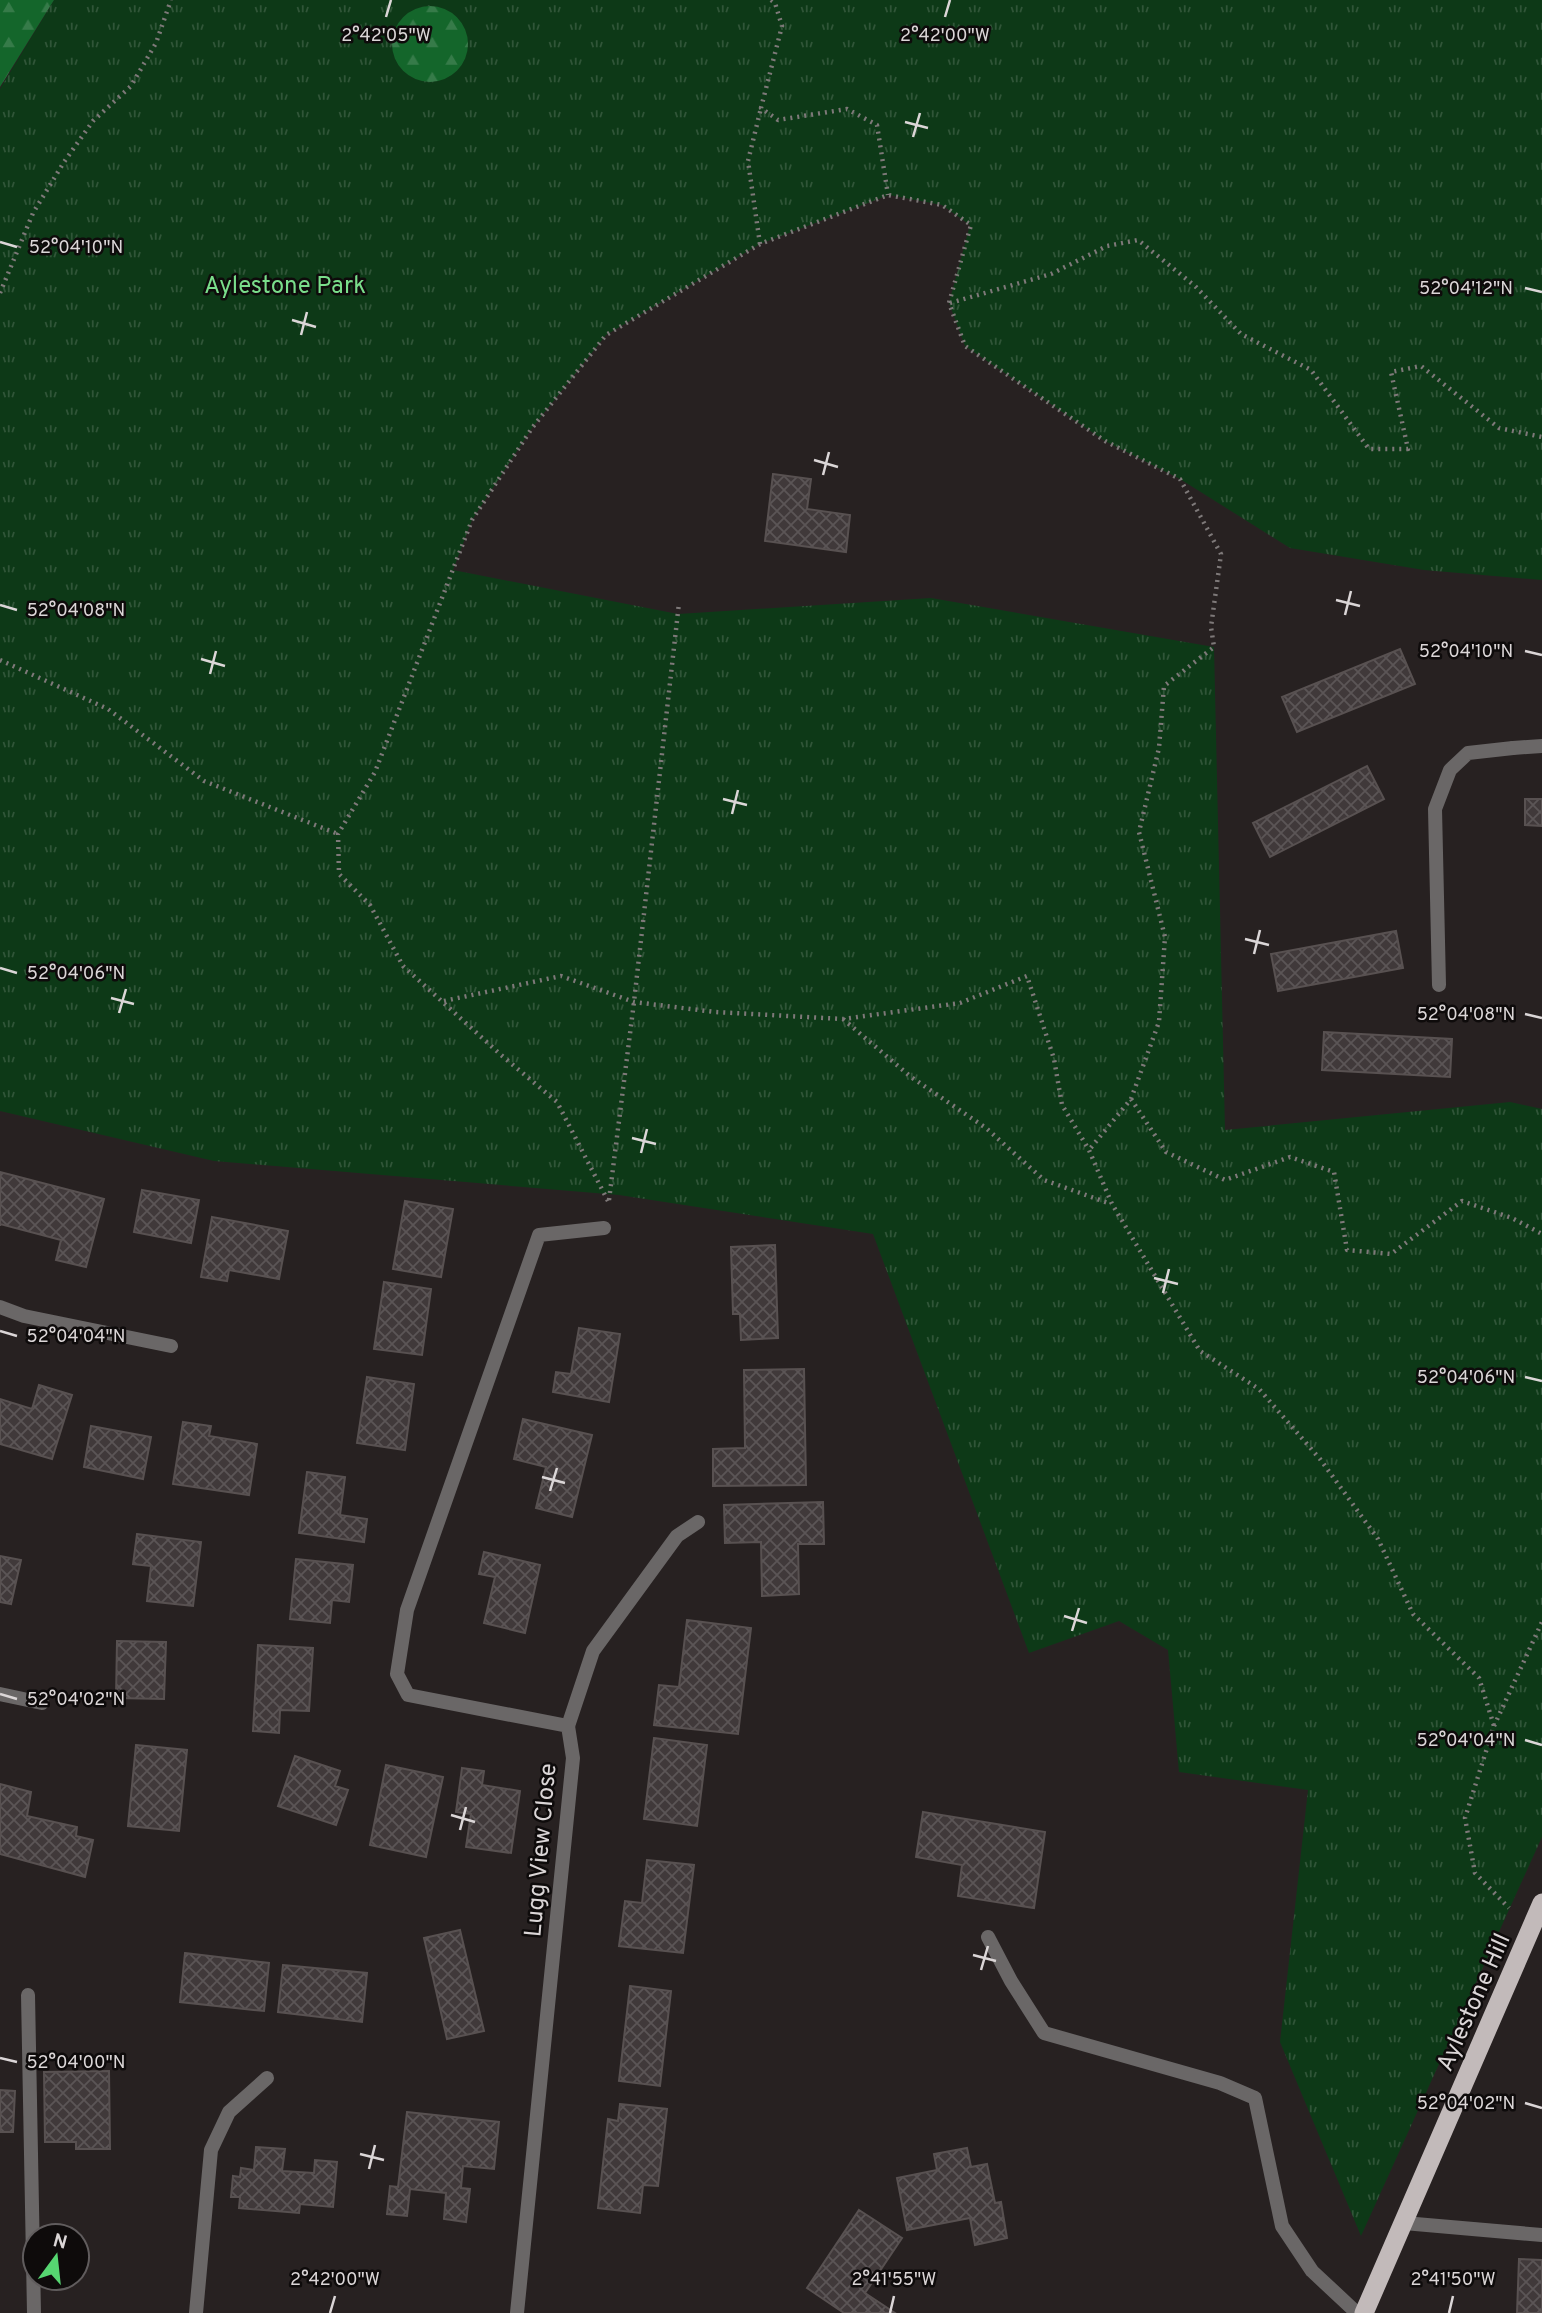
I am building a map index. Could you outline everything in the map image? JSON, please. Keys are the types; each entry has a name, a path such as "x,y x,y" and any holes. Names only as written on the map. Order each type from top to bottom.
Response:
{"highway":[{"name":"Aylestone Hill","path":"1364,2313 1542,1903"}],"street":[{"path":"1439,985 1436,809 1450,770 1468,753 1542,746"},
{"path":"604,1228 539,1235 407,1610 397,1674 408,1695 568,1726 593,1651 677,1536 698,1522"},
{"path":"0,1307 24,1315 171,1346"},
{"path":"0,1694 42,1703"},
{"name":"Lugg View Close","path":"517,2313 573,1758 568,1726"},
{"path":"988,1937 1011,1981 1044,2033 1220,2083 1255,2098 1282,2226 1312,2272 1357,2313"},
{"path":"28,1995 34,2313"},
{"path":"196,2313 211,2150 229,2112 267,2078"},
{"path":"1404,2223 1542,2235"}],"path":[{"path":"0,293 33,213 93,121 131,86 156,43 171,0"},
{"path":"760,244 748,161 782,26 775,3 771,0"},
{"path":"761,108 778,120 847,109 877,125 888,195"},
{"path":"608,1201 557,1102 403,966 370,905 339,874 338,834 375,772 472,520 532,428 606,335 760,244 888,195 942,205 971,225 949,303 965,346 1105,440 1180,479 1221,554 1211,627 1214,647 1164,687 1159,748 1139,832 1165,937 1158,1022 1131,1099 1089,1150"},
{"path":"949,303 1051,274 1107,246 1138,240 1195,286 1241,334 1311,370 1369,449 1408,449 1391,372 1421,366 1499,428 1542,437"},
{"path":"604,1228 634,1002 679,603"},
{"path":"0,660 108,709 204,781 338,834"},
{"path":"443,1002 561,976 634,1002 715,1012 843,1019 960,1003 1027,976 1055,1059 1062,1105 1089,1150 1112,1204 1200,1351 1258,1389 1327,1469 1378,1539 1413,1614 1479,1678 1494,1726"},
{"path":"843,1019 911,1077 986,1128 1044,1180 1112,1204"},
{"path":"1131,1099 1166,1152 1225,1180 1290,1157 1334,1172 1347,1250 1391,1254 1462,1201 1512,1218 1542,1234"},
{"path":"1531,1930 1475,1873 1465,1818 1494,1726 1542,1622"}],"green space":[{"path":"0,0 54,0 0,87"},
{"name":"Aylestone Park","path":"54,0 1542,0 1542,580 1424,570 1290,548 1180,479 1105,441 965,346 949,303 970,225 942,205 889,195 760,244 606,335 532,428 472,520 453,570 678,614 931,598 1214,647 1225,1130 1510,1102 1542,1109 1542,1837 1361,2236 1280,2042 1308,1790 1179,1772 1168,1650 1119,1621 1029,1653 873,1234 619,1195 214,1161 0,1111 0,89"},
{"path":"430,6 445,9 457,17 465,29 468,44 465,59 457,71 445,79 430,82 415,79 403,71 395,59 392,44 395,29 403,17 415,9"}],"building":[{"path":"773,474 811,479 807,509 850,515 846,552 765,541"},
{"path":"1400,649 1415,684 1297,732 1282,697"},
{"path":"1367,766 1384,799 1270,857 1253,823"},
{"path":"1525,799 1542,799 1542,826 1525,825"},
{"path":"1396,931 1403,968 1278,991 1271,954"},
{"path":"1324,1032 1452,1039 1450,1077 1322,1070"},
{"path":"0,1172 104,1199 86,1267 56,1260 61,1240 0,1224"},
{"path":"142,1190 199,1200 191,1243 134,1232"},
{"path":"405,1201 453,1209 441,1277 393,1269"},
{"path":"212,1217 288,1231 279,1279 229,1270 227,1281 201,1277"},
{"path":"775,1245 778,1338 741,1340 740,1314 733,1314 731,1247"},
{"path":"384,1282 431,1289 422,1355 374,1349"},
{"path":"579,1328 620,1334 609,1402 553,1392 556,1372 571,1374"},
{"path":"804,1369 806,1485 713,1486 713,1449 745,1448 744,1370"},
{"path":"367,1377 414,1384 405,1450 357,1443"},
{"path":"39,1385 72,1395 52,1459 0,1444 0,1399 32,1409"},
{"path":"523,1419 592,1435 572,1517 536,1508 546,1467 514,1459"},
{"path":"183,1422 211,1426 209,1436 257,1444 249,1495 173,1484"},
{"path":"91,1426 151,1437 143,1479 84,1467"},
{"path":"307,1472 345,1477 340,1515 367,1519 364,1542 299,1533"},
{"path":"823,1502 824,1544 798,1544 799,1594 762,1596 761,1542 725,1543 724,1505"},
{"path":"137,1534 201,1542 193,1606 147,1601 151,1566 133,1564"},
{"path":"484,1552 540,1565 525,1633 484,1623 495,1577 479,1574"},
{"path":"0,1556 21,1560 11,1604 0,1602"},
{"path":"296,1559 353,1565 349,1602 332,1600 330,1623 290,1619"},
{"path":"687,1620 751,1628 738,1734 654,1725 659,1685 679,1687"},
{"path":"117,1641 166,1642 164,1699 116,1698"},
{"path":"258,1645 313,1648 309,1711 280,1710 279,1733 253,1731"},
{"path":"654,1738 707,1745 697,1826 644,1819"},
{"path":"136,1745 187,1750 179,1831 128,1826"},
{"path":"295,1756 340,1771 335,1786 348,1790 336,1825 278,1806"},
{"path":"386,1765 443,1777 426,1857 370,1845"},
{"path":"462,1768 484,1771 482,1785 520,1791 511,1853 466,1847 471,1814 456,1812"},
{"path":"0,1784 31,1792 27,1816 77,1827 76,1836 93,1840 85,1877 0,1854"},
{"path":"923,1812 1045,1832 1034,1908 958,1896 962,1865 916,1857"},
{"path":"647,1860 694,1865 683,1953 619,1946 625,1901 642,1903"},
{"path":"460,1930 484,2031 447,2039 424,1938"},
{"path":"185,1953 269,1963 264,2011 180,2002"},
{"path":"283,1965 367,1973 362,2022 278,2012"},
{"path":"630,1986 671,1991 660,2086 619,2081"},
{"path":"109,2071 110,2149 76,2149 76,2142 45,2142 44,2072"},
{"path":"0,2090 15,2091 13,2132 0,2132"},
{"path":"620,2104 667,2109 658,2186 643,2185 640,2213 598,2208 608,2119 618,2121"},
{"path":"407,2112 499,2122 494,2169 463,2166 461,2188 470,2189 466,2222 444,2219 446,2193 410,2189 407,2216 387,2214 390,2186 398,2187"},
{"path":"256,2147 285,2149 282,2171 314,2173 315,2160 337,2162 333,2207 300,2204 299,2213 239,2208 240,2197 231,2197 233,2176 240,2177 241,2168 254,2170"},
{"path":"967,2148 971,2167 987,2164 995,2203 1001,2202 1007,2238 975,2245 970,2218 907,2230 897,2178 937,2170 934,2154"},
{"path":"859,2210 902,2238 865,2293 895,2313 844,2313 807,2288"},
{"path":"1519,2259 1542,2260 1542,2313 1517,2313"}]}
